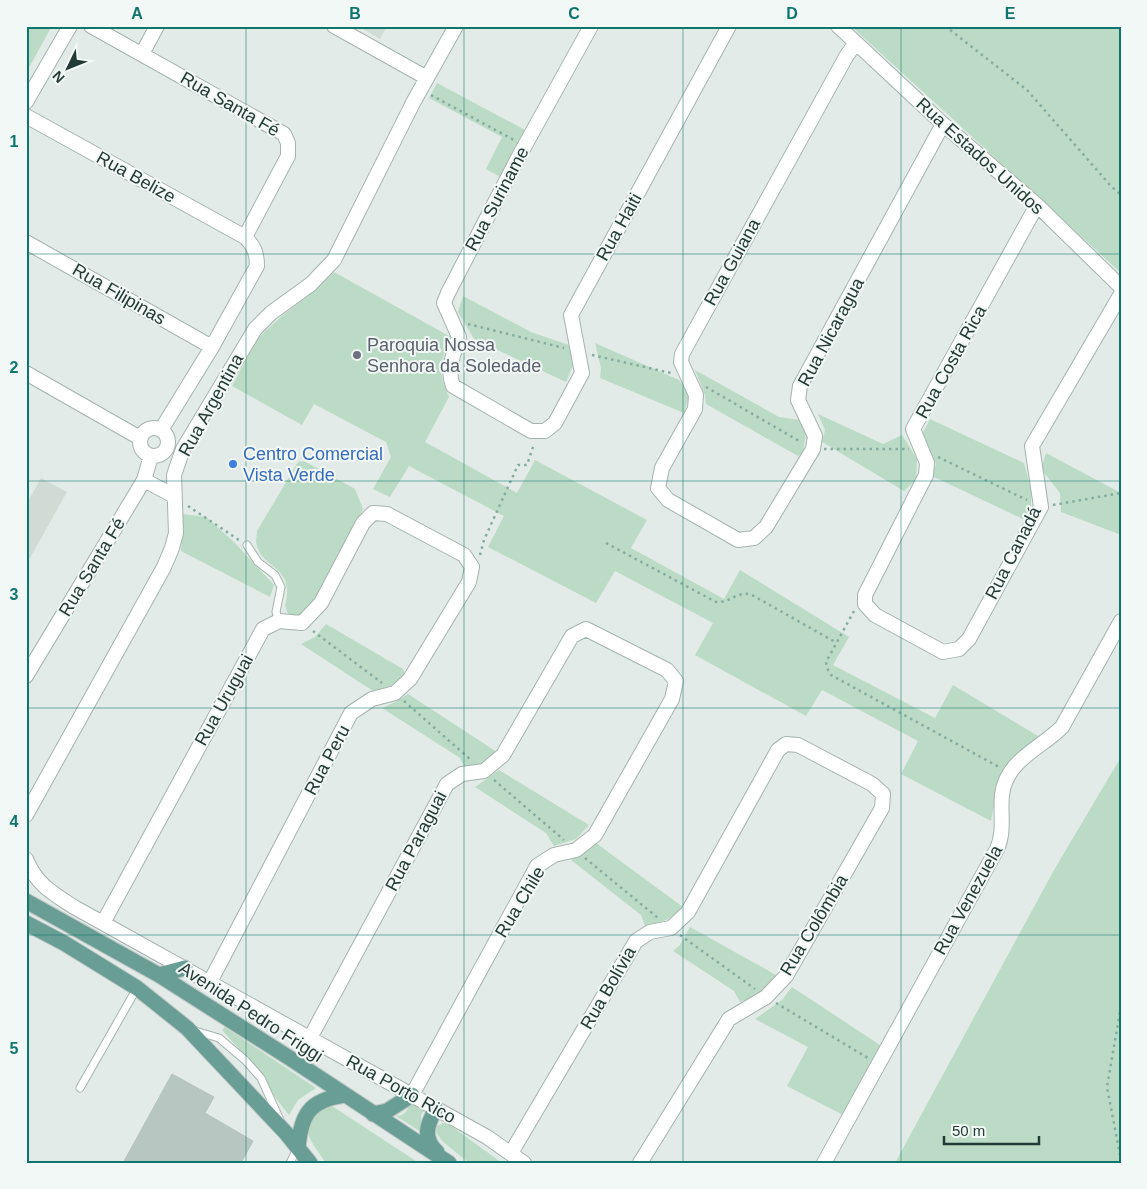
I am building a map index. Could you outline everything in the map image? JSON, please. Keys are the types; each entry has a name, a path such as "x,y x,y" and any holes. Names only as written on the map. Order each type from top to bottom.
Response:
{"main road":[{"name":"Avenida Pedro Friggi","path":"26,902 160,975 448,1162"},
{"path":"26,923 64,943 137,988 187,1028 286,1134 310,1163"},
{"path":"160,975 185,968"},
{"path":"298,1148 301,1128 307,1114 316,1104 333,1097 345,1095"},
{"path":"373,1114 387,1111 412,1095"},
{"path":"436,1108 428,1122 428,1139 433,1148 448,1162"}],"street":[{"path":"26,102 70,26"},
{"name":"Rua Santa Fé","path":"91,26 284,134 288,143 288,156 245,237"},
{"path":"142,54 157,26"},
{"path":"334,26 424,83"},
{"name":"Rua Argentina","path":"26,815 164,567 176,533 174,475 183,450 254,329 271,313 311,284 334,260 424,83 456,26"},
{"name":"Rua Suriname","path":"545,431 532,431 453,386 450,378 450,366 459,337 444,303 524,146 591,26"},
{"name":"Rua Haiti","path":"545,431 556,423 582,372 571,315 729,26"},
{"name":"Rua Estados Unidos","path":"838,26 943,124 1037,205 1121,287"},
{"name":"Rua Guiana","path":"813,449 766,527 754,538 738,540 668,500 658,488 662,468 694,409 696,395 681,362 685,348 847,54 856,43"},
{"name":"Rua Belize","path":"26,116 245,237"},
{"name":"Rua Nicaragua","path":"813,449 815,436 798,400 800,386 943,124"},
{"name":"Rua Costa Rica","path":"865,604 865,595 926,475 926,463 913,429 1037,205"},
{"path":"161,430 212,347 257,266 257,255 253,246 245,237"},
{"name":"Rua Filipinas","path":"26,242 212,347"},
{"name":"Rua Canadá","path":"865,604 874,615 943,652 958,649 969,639 1041,507 1032,446 1121,294"},
{"path":"26,372 140,438"},
{"path":"157,428 161,430 167,437 167,446 163,453 150,456 143,451 140,438 148,429 157,428"},
{"path":"167,446 183,450"},
{"name":"Rua Santa Fé","path":"26,676 144,480 150,456"},
{"path":"144,480 174,496"},
{"path":"279,621 302,623 321,603 363,523 373,513 387,514 464,555 472,567 469,582 410,679 395,693"},
{"name":"Rua Uruguai","path":"103,923 263,629 279,621"},
{"name":"Rua Venezuela","path":"824,1163 998,849 1002,835 1002,792 1010,772 1024,756 1048,740 1062,727 1121,621"},
{"name":"Rua Chile","path":"412,1095 537,866 554,855 576,850 594,835 672,699 676,681 667,670 586,629"},
{"name":"Rua Paraguai","path":"310,1038 447,784 462,774 484,771 503,755 572,636 586,629"},
{"name":"Rua Peru","path":"210,982 351,713 372,699 395,693"},
{"name":"Rua Colômbia","path":"640,1163 729,1019 766,997 786,976 882,808 883,794 872,784 798,745 786,744 778,750 688,912 671,928"},
{"name":"Rua Porto Rico","path":"26,859 31,872 47,890 487,1137 524,1163"},
{"name":"Rua Bolívia","path":"511,1153 636,941 650,932 671,928"}],"lane":[{"path":"247,545 258,562 275,575 281,587 276,612 279,621"},
{"path":"80,1088 137,988"},
{"path":"187,1028 219,1038 245,1060 261,1078 286,1134"},
{"path":"290,1163 298,1148"}],"path":[{"path":"946,26 1027,90 1110,185 1121,194"},
{"path":"424,83 524,146"},
{"path":"689,377 813,449 922,449 1041,507 1121,493"},
{"path":"472,567 481,554 484,540 518,465 527,465 536,439 545,431"},
{"path":"174,496 247,545"},
{"path":"606,543 716,602 727,601 739,594 752,595 837,642"},
{"path":"865,604 855,609 826,662 828,670 833,677 1010,772"},
{"path":"302,623 395,693 576,850 671,928 766,997 878,1064"},
{"path":"1121,1006 1107,1087 1121,1160"}],"shaded area":[{"path":"358,26 387,26 380,39"},
{"path":"41,478 67,492 26,565 26,505"}],"green space":[{"path":"26,26 52,26 26,73"},
{"path":"851,26 1121,26 1121,273 863,37"},
{"path":"437,83 529,132 504,179 486,169 502,137 429,98"},
{"path":"334,272 451,337 441,367 445,388 449,397 425,442 517,493 535,460 647,520 631,548 724,599 740,570 849,637 833,665 935,718 953,685 1038,736 1021,754 1007,774 1001,785 991,821 901,774 918,741 822,690 806,716 695,655 713,623 615,571 596,603 488,547 504,516 409,466 390,497 373,489 391,457 386,442 314,404 302,425 232,386 258,338"},
{"path":"463,296 531,332 569,345 573,365 566,382 474,339 458,312"},
{"path":"595,343 679,380 689,394 684,413 600,378 601,368"},
{"path":"695,370 779,417 800,420 806,434 803,452 798,456 706,404 705,395"},
{"path":"818,414 883,444 902,435 917,459 916,480 904,491 822,442 825,430"},
{"path":"930,419 1024,463 1031,490 1031,510 1023,519 932,476 936,464 922,435"},
{"path":"1046,453 1121,493 1121,535 1061,512 1060,493 1041,469"},
{"path":"304,461 355,489 363,509 314,605 302,616 289,616 285,606 286,582 282,575 259,551 256,539 257,531 298,462"},
{"path":"183,514 206,517 234,542 274,585 270,597 181,551"},
{"path":"326,624 403,669 405,675 399,683 373,691 301,644 315,637"},
{"path":"408,694 497,752 487,762 465,768 460,758 382,708"},
{"path":"1121,757 1121,1163 895,1163 1054,870"},
{"path":"499,770 589,825 576,839 554,846 546,833 475,787"},
{"path":"596,843 683,907 666,920 645,926 641,915 571,860 589,850"},
{"path":"690,927 778,976 761,992 740,1002 734,991 673,951 680,945"},
{"path":"792,987 880,1045 843,1115 787,1086 808,1047 755,1019 782,1000"},
{"path":"225,1027 316,1088 298,1100 289,1115 274,1096 264,1077 222,1030"},
{"path":"410,1101 425,1109 421,1115 421,1132 396,1116 406,1112"},
{"path":"322,1106 332,1106 419,1163 326,1163 311,1141 308,1128 314,1114"},
{"path":"447,1123 502,1163 469,1163 442,1141 436,1132 437,1126"}],"building":[{"path":"172,1074 214,1097 205,1113 253,1141 241,1163 123,1163"}],"place":[{"name":"Paroquia Nossa Senhora da Soledade","path":"357,355"},
{"name":"Centro Comercial Vista Verde","path":"233,464"}]}
